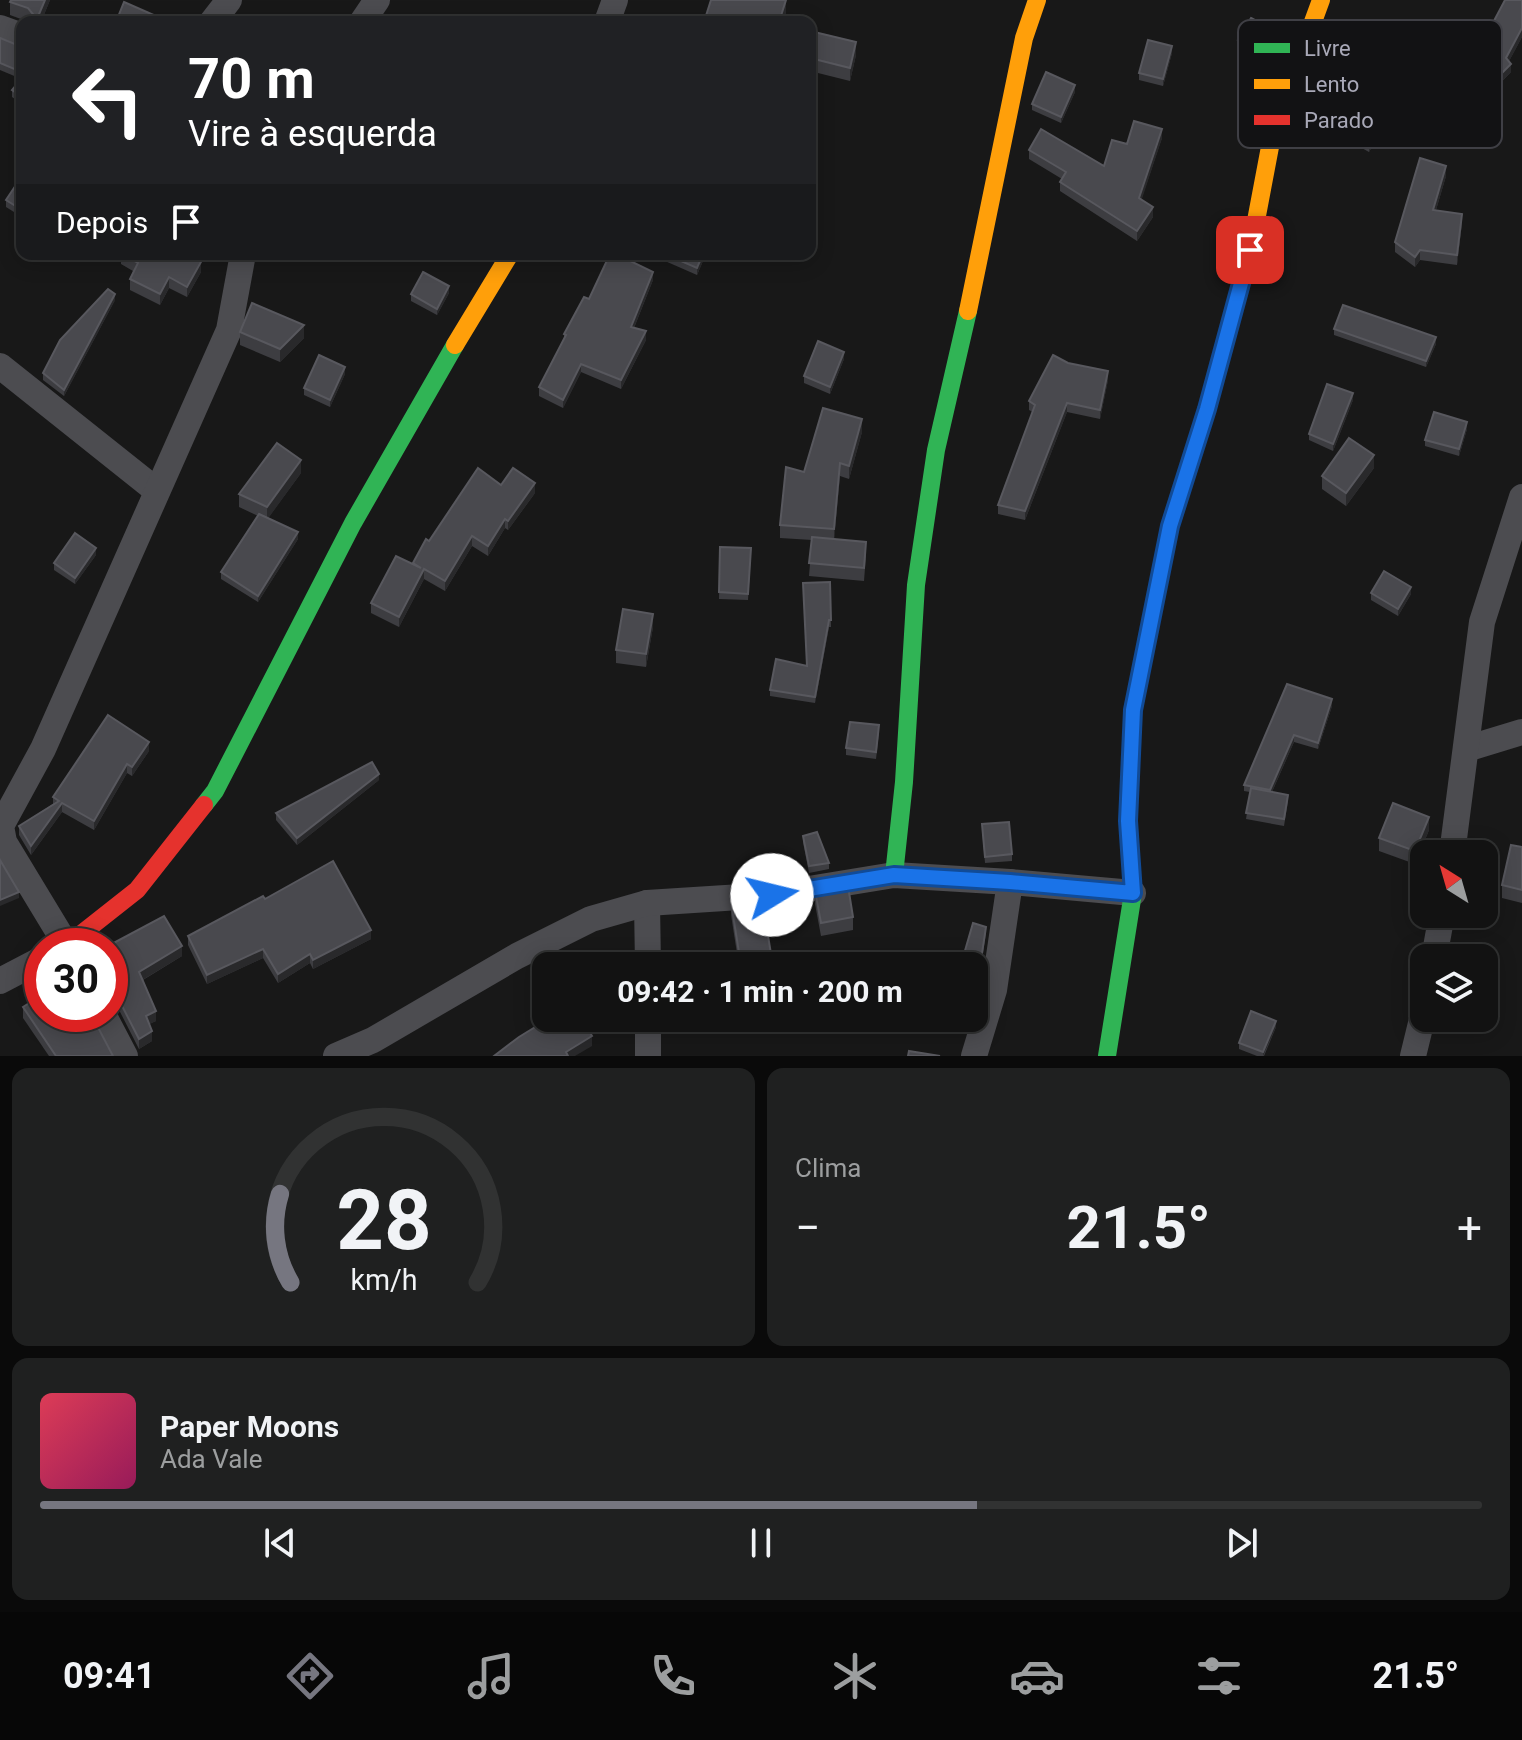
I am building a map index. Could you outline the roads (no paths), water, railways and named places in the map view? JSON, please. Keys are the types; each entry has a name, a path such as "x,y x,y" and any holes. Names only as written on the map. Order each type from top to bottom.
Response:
{"street":[{"path":"217,16 229,0"},
{"path":"894,875 904,782 916,585 936,450 981,257 996,168 1024,38 1037,0"},
{"path":"1314,20 1321,0"},
{"path":"1107,1056 1133,893 1128,821 1133,710 1170,526 1207,409 1250,250 1270,148"},
{"path":"56,928 4,842 1,826 43,749 229,330 242,260"},
{"path":"90,928 137,890 215,791 353,523 506,260"},
{"path":"0,366 157,491"},
{"path":"1454,840 1482,622 1522,497"},
{"path":"1466,749 1522,732"},
{"path":"336,1056 373,1040 517,956 591,919 647,903 772,895 894,875 1133,893"},
{"path":"974,1056 994,990 1010,882"},
{"path":"647,903 648,952"},
{"path":"0,981 24,968"},
{"path":"112,1032 125,1056"},
{"path":"648,1032 648,1056"},
{"path":"1413,1056 1419,1032"}]}
